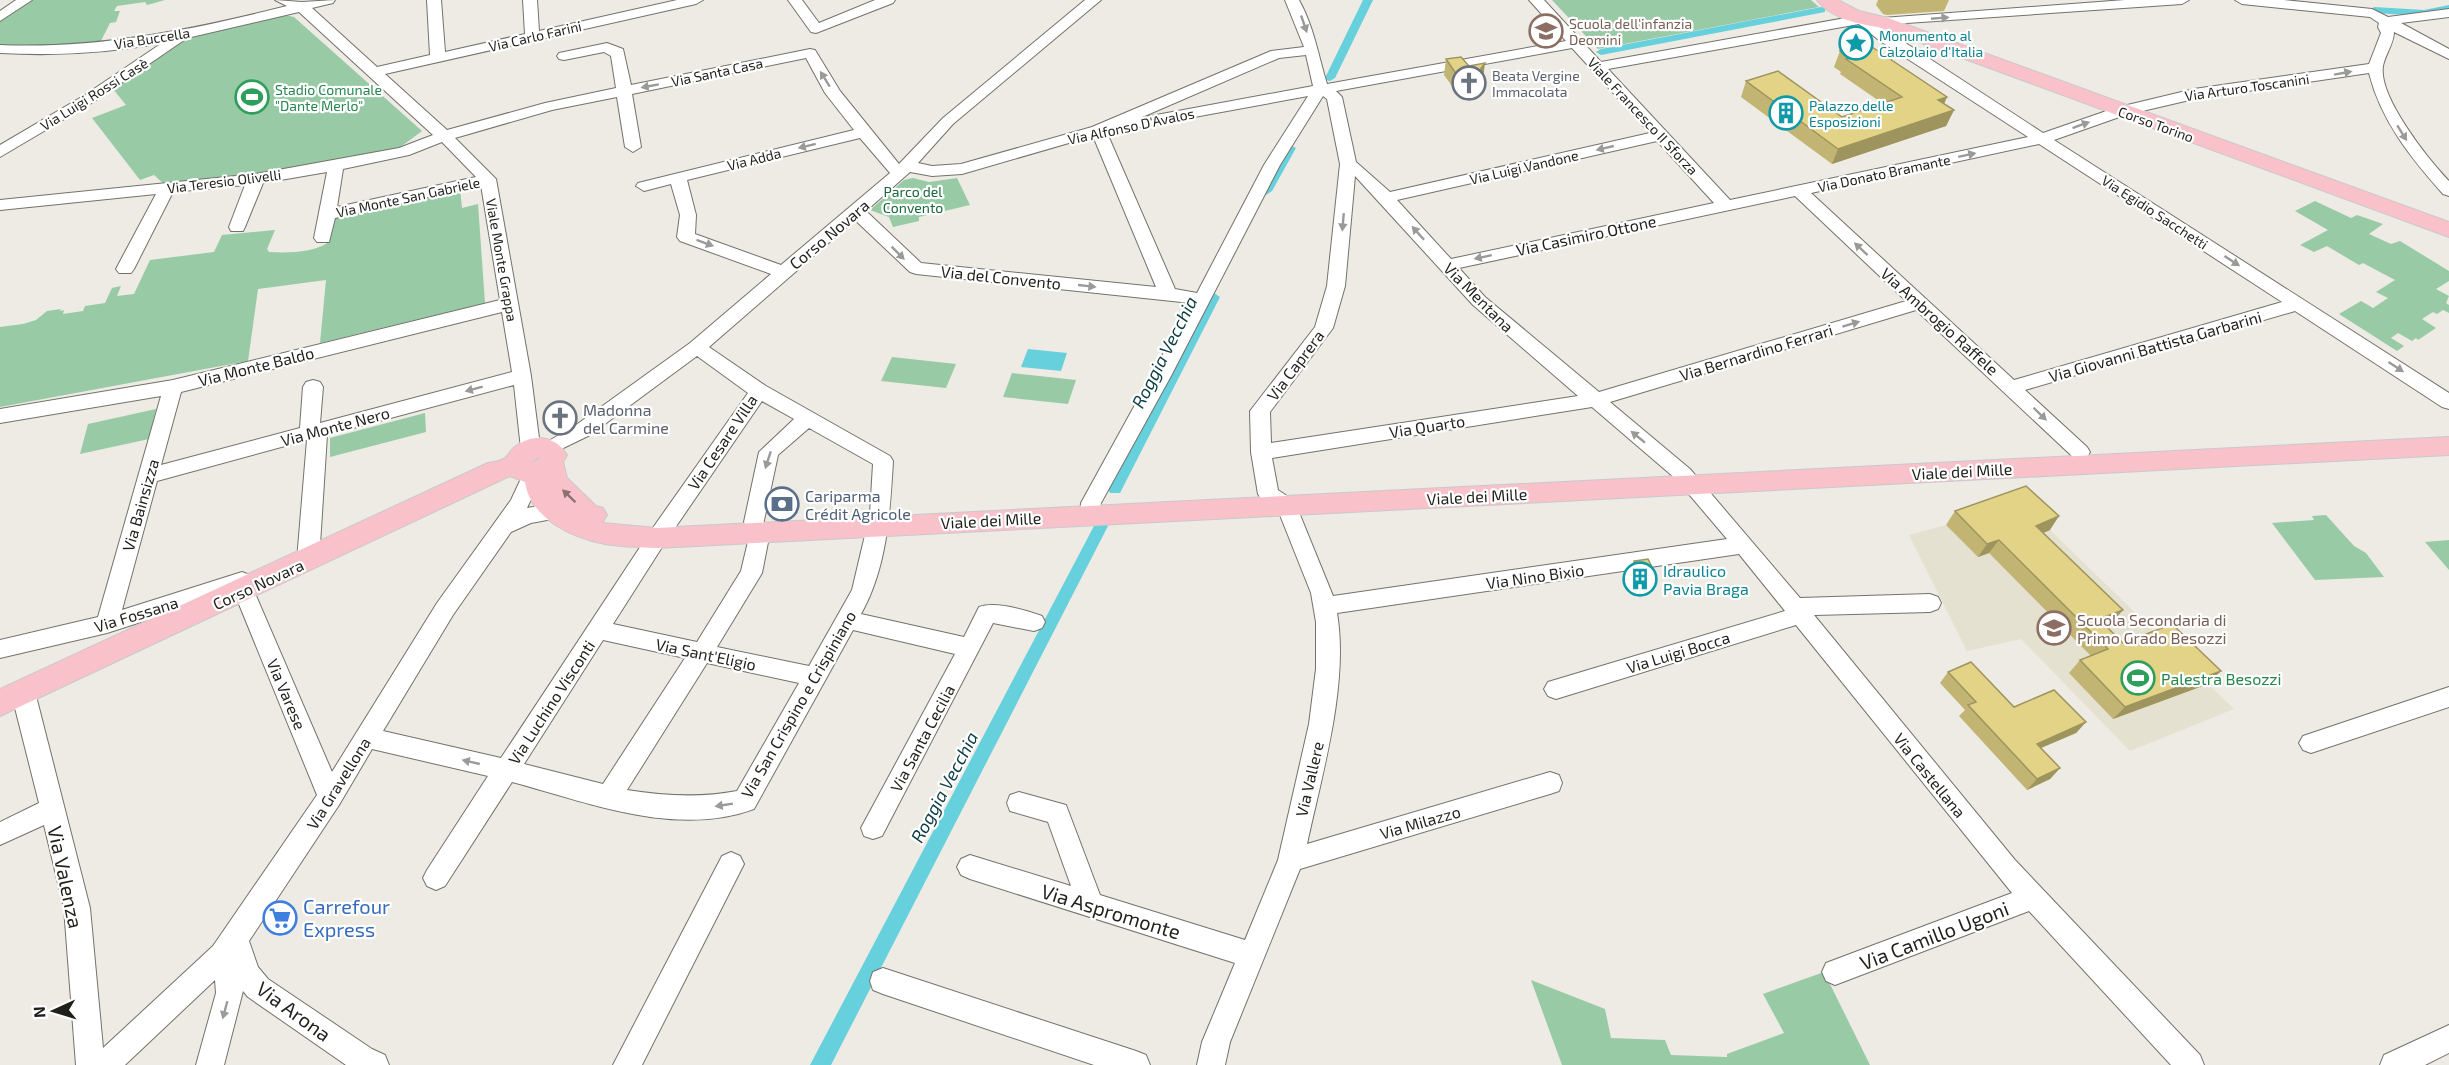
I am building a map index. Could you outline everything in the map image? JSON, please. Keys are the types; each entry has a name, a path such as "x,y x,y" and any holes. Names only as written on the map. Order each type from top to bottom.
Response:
{"main road":[{"name":"Corso Torino","path":"1826,0 1840,11 2449,231"},
{"path":"1847,0 1872,21"},
{"name":"Viale dei Mille","path":"1688,479 2080,452 2449,436"},
{"name":"Viale dei Mille","path":"536,462 540,495 564,518 605,534 1688,479 2449,446"},
{"name":"Viale dei Mille","path":"536,462 587,513 616,523 662,532"},
{"name":"Corso Novara","path":"11,698 497,470 536,462"}],"street":[{"path":"0,17 25,0"},
{"name":"Viale Monte Grappa","path":"282,0 301,3 488,179 536,462"},
{"name":"Via Buccella","path":"0,49 57,50 187,34 301,3 328,0"},
{"path":"434,0 438,58"},
{"path":"530,0 532,36"},
{"name":"Via Carlo Farini","path":"374,72 696,0"},
{"path":"795,0 816,29 817,45 810,53 833,93 892,167 904,169"},
{"path":"816,29 888,0"},
{"name":"Corso Novara","path":"536,462 696,347 857,212 904,169 948,121 1094,0"},
{"path":"1292,0 1302,18 1312,50 1315,74 1322,88 1334,97 1348,164"},
{"name":"Viale Francesco II Sforza","path":"1536,0 1725,205"},
{"path":"1597,67 1872,21 2182,0"},
{"path":"2242,0 2372,13"},
{"path":"2346,0 2449,55"},
{"path":"2387,21 2449,13"},
{"name":"Via Egidio Sacchetti","path":"1872,21 1885,38 2449,402"},
{"path":"2387,21 2385,27 2388,33 2375,68 2382,95 2418,157 2449,191"},
{"name":"Via Luigi Rossi Casè","path":"0,152 90,98 187,34"},
{"name":"Via Alfonso D'Avalos","path":"904,169 932,171 962,169 1098,130 1577,44"},
{"path":"564,56 607,47 612,52 618,52 633,147"},
{"path":"1168,294 1098,130 1276,54 1312,50"},
{"name":"Via Santa Casa","path":"444,136 550,106 810,53"},
{"name":"Via Arturo Toscanini","path":"2042,139 2120,111 2194,94 2375,68"},
{"path":"1101,509 1201,299 1272,165 1322,88"},
{"name":"Via Adda","path":"644,186 864,132"},
{"name":"Via Luigi Vandone","path":"1386,198 1662,135"},
{"name":"Via Teresio Olivelli","path":"0,205 256,179 404,152 444,136"},
{"name":"Via Donato Bramante","path":"1725,205 2042,139"},
{"name":"Via Mentana","path":"1348,164 1362,174 1386,198 1479,302 1688,479"},
{"name":"Via Caprera","path":"1277,500 1261,452 1260,411 1324,328 1336,286 1348,164"},
{"path":"323,238 336,166"},
{"path":"678,178 688,215 686,237 783,272"},
{"path":"237,227 256,179"},
{"name":"Via Monte San Gabriele","path":"328,214 488,179"},
{"path":"125,269 167,188"},
{"name":"Via Ambrogio Raffele","path":"1799,191 2080,452"},
{"name":"Via Casimiro Ottone","path":"1447,265 1725,205"},
{"name":"Via del Convento","path":"857,212 910,265 916,268 1201,299"},
{"name":"Via Bernardino Ferrari","path":"1594,400 1919,303"},
{"name":"Via Monte Baldo","path":"0,416 173,387 509,304"},
{"name":"Via Giovanni Battista Garbarini","path":"2012,387 2297,304"},
{"name":"Via Cesare Villa","path":"662,532 759,391 696,347"},
{"name":"Via Monte Nero","path":"148,476 522,376"},
{"name":"Via Bainsizza","path":"107,624 173,387"},
{"path":"308,560 314,431 313,387"},
{"path":"609,797 751,573 768,453 807,419 759,391"},
{"name":"Via Quarto","path":"1261,452 1594,400"},
{"name":"Via San Crispino e Crispiniano","path":"367,738 506,770 609,797 660,805 721,807 745,801 863,591 878,520 883,462 807,419"},
{"name":"Via Gravellona","path":"105,1065 228,947 330,796 445,609 526,492 536,462"},
{"name":"Via Castellana","path":"1688,479 2006,868 2190,1065"},
{"name":"Via Vallere","path":"1211,1065 1216,1042 1291,860 1321,724 1327,669 1325,606 1277,500"},
{"path":"503,526 528,516 556,511"},
{"name":"Via Luchino Visconti","path":"436,878 662,532"},
{"name":"Via Nino Bixio","path":"1325,606 1744,545"},
{"name":"Via Fossana","path":"0,649 107,624 243,580 271,578"},
{"name":"Via Varese","path":"244,590 330,796"},
{"name":"Via Luigi Bocca","path":"1556,689 1798,611 1930,603"},
{"name":"Via Santa Cecilia","path":"873,828 987,613 1034,622"},
{"path":"848,620 970,648"},
{"name":"Via Sant'Eligio","path":"598,630 704,649 815,677"},
{"path":"2311,743 2449,697"},
{"name":"Via Valenza","path":"11,698 52,809 77,908 90,1065"},
{"name":"Via Milazzo","path":"1291,860 1550,783"},
{"path":"1019,802 1057,813 1090,904"},
{"path":"0,834 52,809"},
{"path":"627,1065 731,864"},
{"name":"Via Aspromonte","path":"970,867 1252,955"},
{"name":"Via Camillo Ugoni","path":"1835,972 2033,897"},
{"path":"210,1065 230,993 228,947"},
{"name":"Via Arona","path":"228,947 258,988 362,1059 375,1065"},
{"path":"883,981 1136,1065"},
{"path":"2394,1065 2449,1039"}],"shaded area":[{"name":"Scuola Secondaria di Primo Grado Besozzi","path":"1946,525 2050,530 2234,709 2130,751 2021,639 1967,651 1909,535"}],"green space":[{"path":"30,0 165,0 147,5 145,2 117,6 114,11 120,11 116,22 110,23 101,41 61,45 0,45 0,19"},
{"path":"1552,0 1811,0 1819,7 1598,49"},
{"name":"Stadio Comunale \"Dante Merlo\"","path":"281,14 294,17 422,131 395,151 251,175 164,184 154,175 140,180 92,118 126,105 113,89 180,41"},
{"name":"Parco del Convento","path":"913,178 929,182 957,178 970,205 919,217 919,221 893,227 889,217 870,210 904,180"},
{"path":"460,189 462,208 478,204 485,303 320,343 326,280 258,289 248,361 0,407 0,327 36,320 47,311 61,309 60,311 64,310 63,314 83,311 85,306 105,303 112,288 121,286 117,296 134,294 150,260 214,252 222,235 275,230 267,249 269,252 309,250 330,241 331,216"},
{"path":"2315,201 2351,218 2357,215 2383,224 2369,234 2391,244 2400,241 2449,271 2449,281 2436,289 2449,296 2446,303 2449,305 2449,313 2443,310 2437,314 2433,312 2422,319 2436,328 2418,340 2416,338 2412,341 2398,333 2391,338 2404,346 2397,351 2339,314 2361,301 2373,308 2388,298 2376,292 2395,280 2363,263 2359,265 2327,246 2314,252 2300,245 2328,230 2295,211"},
{"path":"892,357 956,364 946,388 881,381"},
{"path":"1012,373 1076,380 1068,404 1003,397"},
{"path":"156,409 149,439 80,454 88,424"},
{"path":"425,413 426,432 330,457 330,438"},
{"path":"2326,515 2354,546 2366,553 2384,577 2315,580 2272,523 2314,520 2312,516"},
{"path":"2449,540 2449,570 2425,542"},
{"path":"1824,972 1870,1065 1562,1065 1531,980 1605,1009 1611,1038 1665,1040 1671,1055 1727,1057 1727,1054 1784,1033 1763,994"}],"water":[{"path":"1028,349 1067,353 1061,371 1021,367"}],"building":[{"path":"1869,45 1947,97 1938,100 1954,110 1838,149 1746,81 1778,71 1842,117 1902,97 1846,59 1850,58 1840,51"},
{"path":"1461,57 1469,66 1485,63 1473,79 1459,78 1446,59"},
{"path":"2026,486 2059,516 2036,526 2123,610 2099,619 2123,643 2172,624 2221,671 2125,707 2080,660 2108,649 1999,540 1987,544 1955,511"},
{"path":"1648,559 1655,573 1640,575 1634,561"},
{"path":"1971,662 2014,707 2054,690 2086,722 2037,744 2060,768 2037,779 1968,705 1976,702 1948,672"}],"waterway":[{"name":"Roggia Vecchia","path":"1330,78 1368,0"},
{"path":"2374,10 2424,13 2449,8"},
{"name":"Roggia Vecchia","path":"1601,52 1821,10"},
{"name":"Roggia Vecchia","path":"1266,191 1290,148"},
{"name":"Roggia Vecchia","path":"1115,489 1214,297"},
{"name":"Roggia Vecchia","path":"820,1065 1101,526"}],"place":[{"name":"Scuola dell'infanzia Deomini","path":"1546,31"},
{"name":"Monumento al Calzolaio d'Italia","path":"1856,43"},
{"name":"Beata Vergine Immacolata","path":"1469,83"},
{"name":"Stadio Comunale \"Dante Merlo\"","path":"252,97"},
{"name":"Palazzo delle Esposizioni","path":"1786,113"},
{"name":"Madonna del Carmine","path":"560,418"},
{"name":"Cariparma Crédit Agricole","path":"782,504"},
{"name":"Idraulico Pavia Braga","path":"1640,579"},
{"name":"Scuola Secondaria di Primo Grado Besozzi","path":"2054,628"},
{"name":"Palestra Besozzi","path":"2138,678"},
{"name":"Carrefour Express","path":"280,918"}]}
